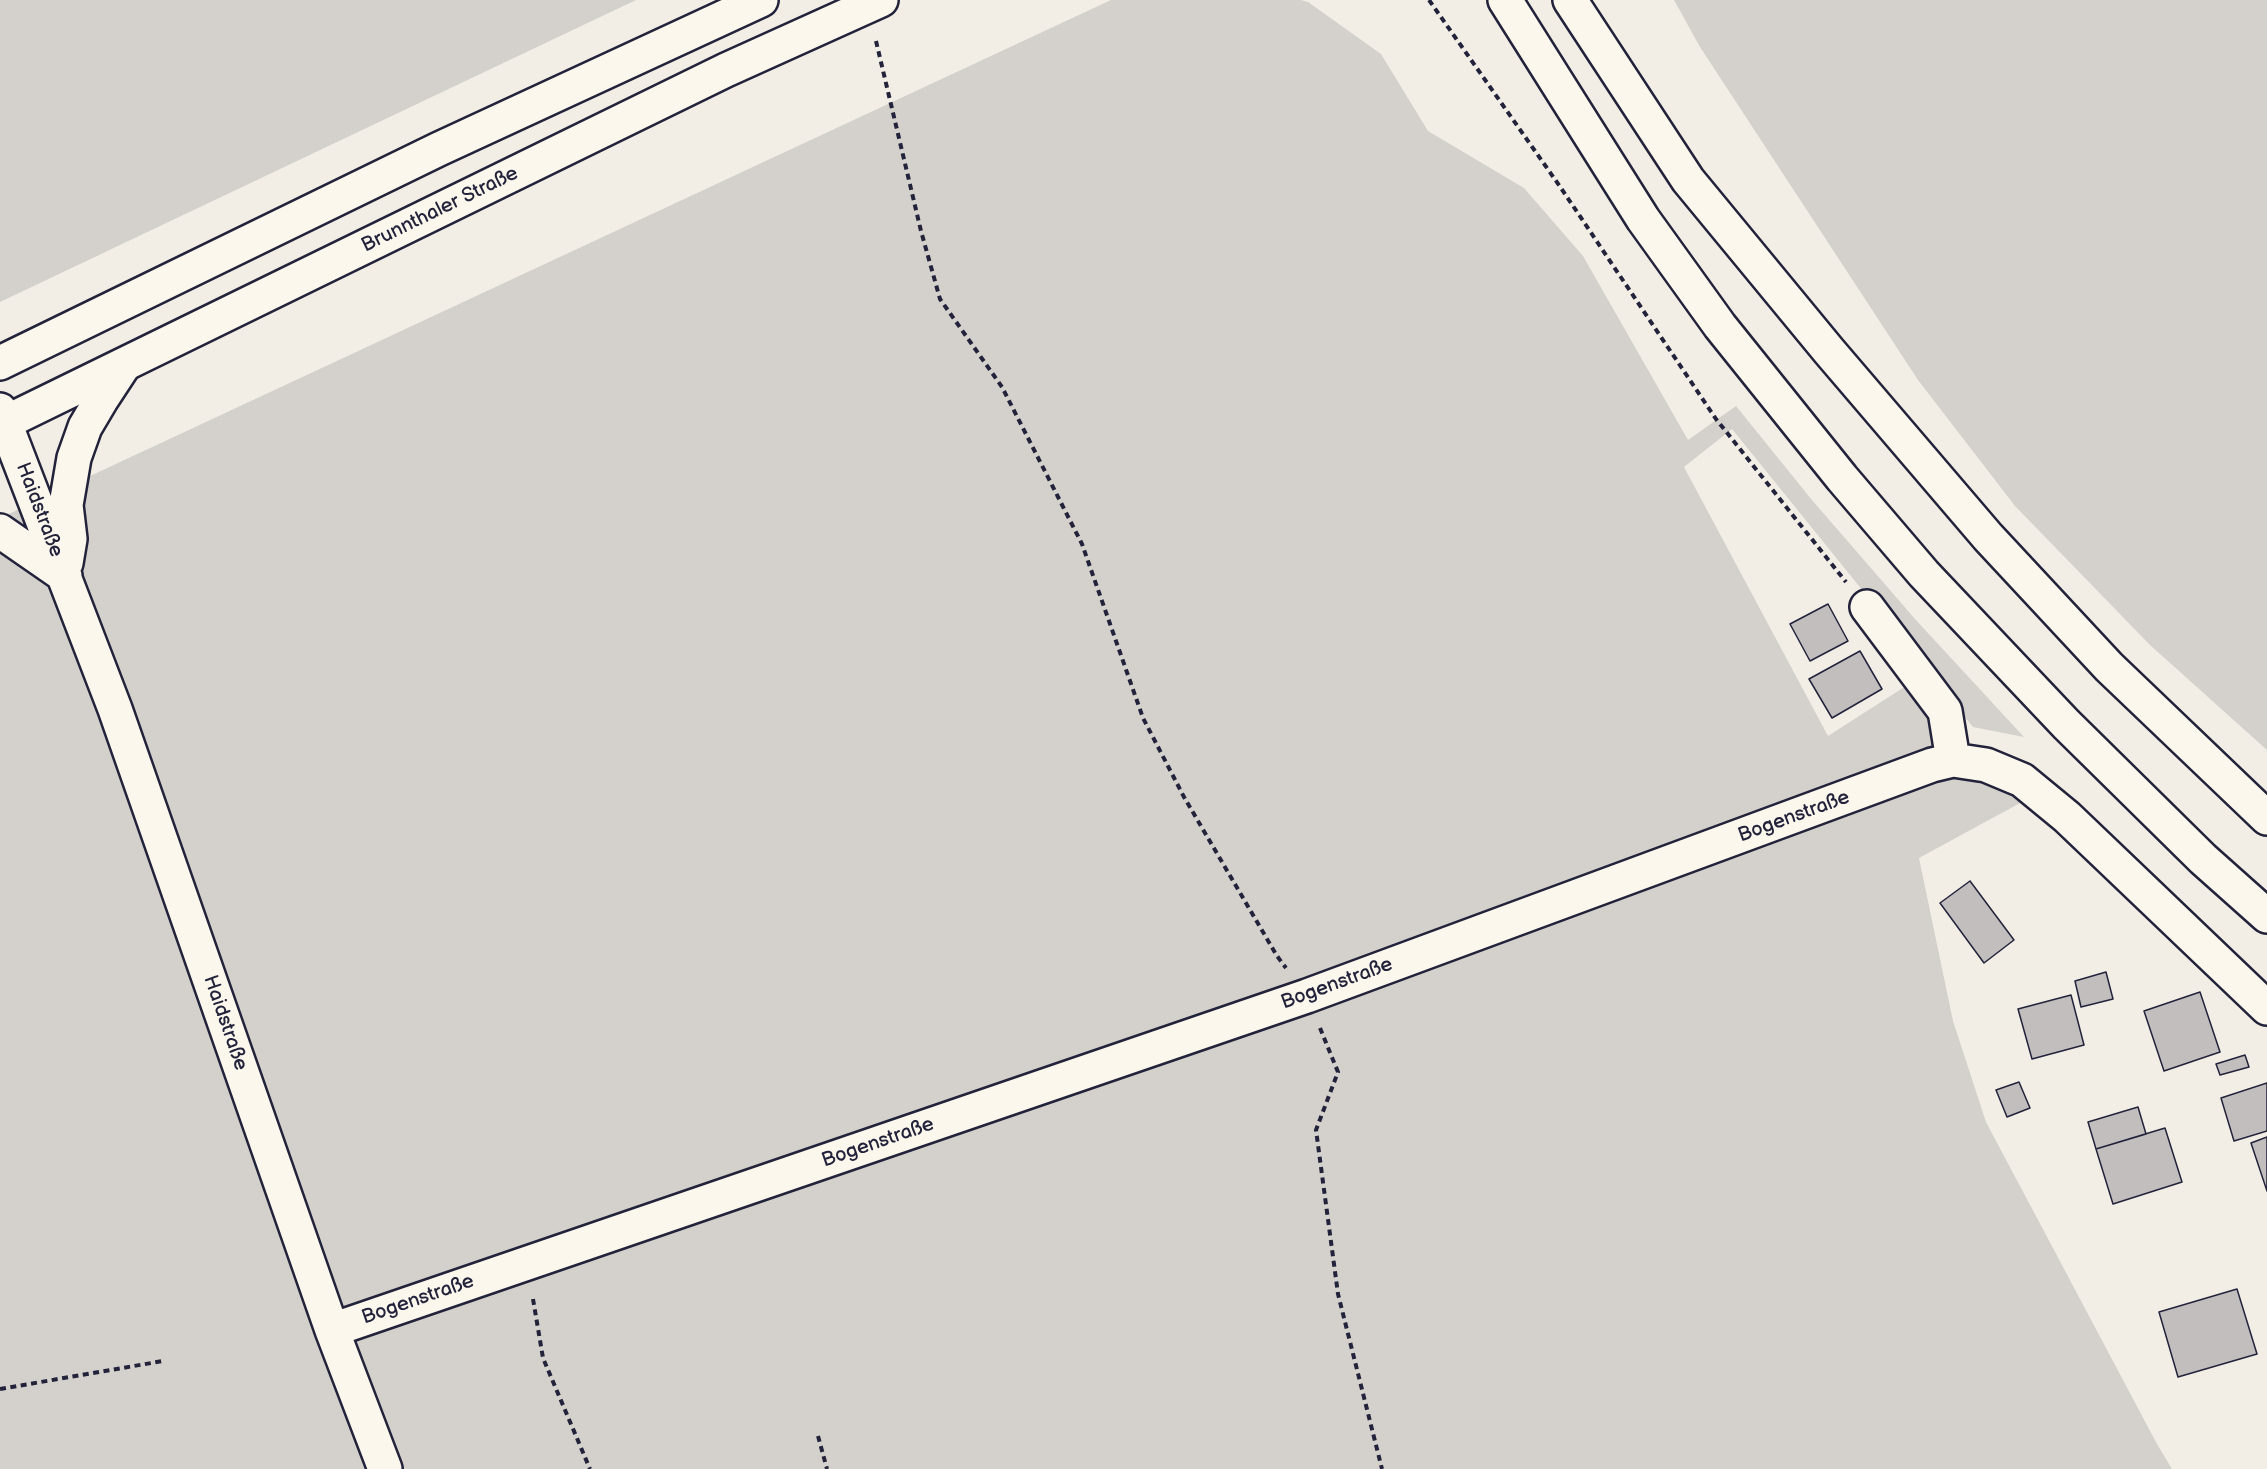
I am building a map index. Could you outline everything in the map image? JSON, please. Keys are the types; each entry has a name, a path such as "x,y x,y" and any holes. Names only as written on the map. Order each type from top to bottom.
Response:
{"main road":[{"path":"0,363 439,149 761,0"},
{"path":"1505,0 1643,219 1720,326 1842,478 1924,574 2066,724 2203,859 2267,916"},
{"path":"1570,0 1688,180 1828,351 1988,537 2109,667 2267,818"},
{"name":"Brunnthaler Straße","path":"2,419 124,365 726,70 875,3"},
{"name":"Haidstraße","path":"65,576 70,539 66,505 74,458 85,428 100,400 124,365"},
{"name":"Haidstraße","path":"2,419 65,576 119,720 332,1330 385,1469"},
{"name":"Haidstraße","path":"0,531 65,576"},
{"path":"1867,607 1945,711 1953,760"},
{"name":"Bogenstraße","path":"332,1330 1307,996 1932,765 1953,760 1986,765 2022,780 2067,817 2267,1008"}],"path":[{"path":"1429,0 1561,188 1716,419 1867,607"},
{"path":"875,3 921,231 940,299 1002,387 1082,543 1143,718 1184,796 1277,956 1307,996 1338,1072 1316,1130 1338,1294 1382,1469"},
{"path":"528,1263 543,1358 590,1469"},
{"path":"0,1389 163,1361"},
{"path":"818,1436 827,1469"}],"shaded area":[{"path":"0,0 636,0 0,302"},
{"path":"1111,0 1301,0 1308,2 1381,54 1428,131 1524,188 1583,256 1688,440 1736,406 1812,500 1915,619 2024,737 1973,727 1732,429 1684,467 1828,736 1909,684 1929,711 2022,802 1919,858 1953,1021 1986,1122 2172,1469 0,1469 0,518"},
{"path":"1674,0 2267,0 2267,750 2150,645 2015,506 1918,380 1700,47"}],"building":[{"path":"1828,604 1848,641 1810,661 1790,624"},
{"path":"1860,651 1882,689 1832,718 1809,679"},
{"path":"1970,881 2014,940 1984,963 1940,903"},
{"path":"2106,972 2113,999 2081,1007 2075,981"},
{"path":"2200,992 2220,1052 2164,1071 2144,1011"},
{"path":"2071,995 2084,1045 2032,1059 2018,1009"},
{"path":"2245,1055 2249,1067 2220,1075 2216,1064"},
{"path":"2019,1082 2030,1108 2007,1117 1996,1090"},
{"path":"2267,1083 2267,1131 2234,1141 2221,1098"},
{"path":"2138,1107 2146,1134 2096,1149 2088,1122"},
{"path":"2165,1128 2182,1182 2113,1204 2096,1149"},
{"path":"2267,1137 2267,1191 2251,1143"},
{"path":"2237,1289 2257,1354 2178,1377 2159,1312"}]}
